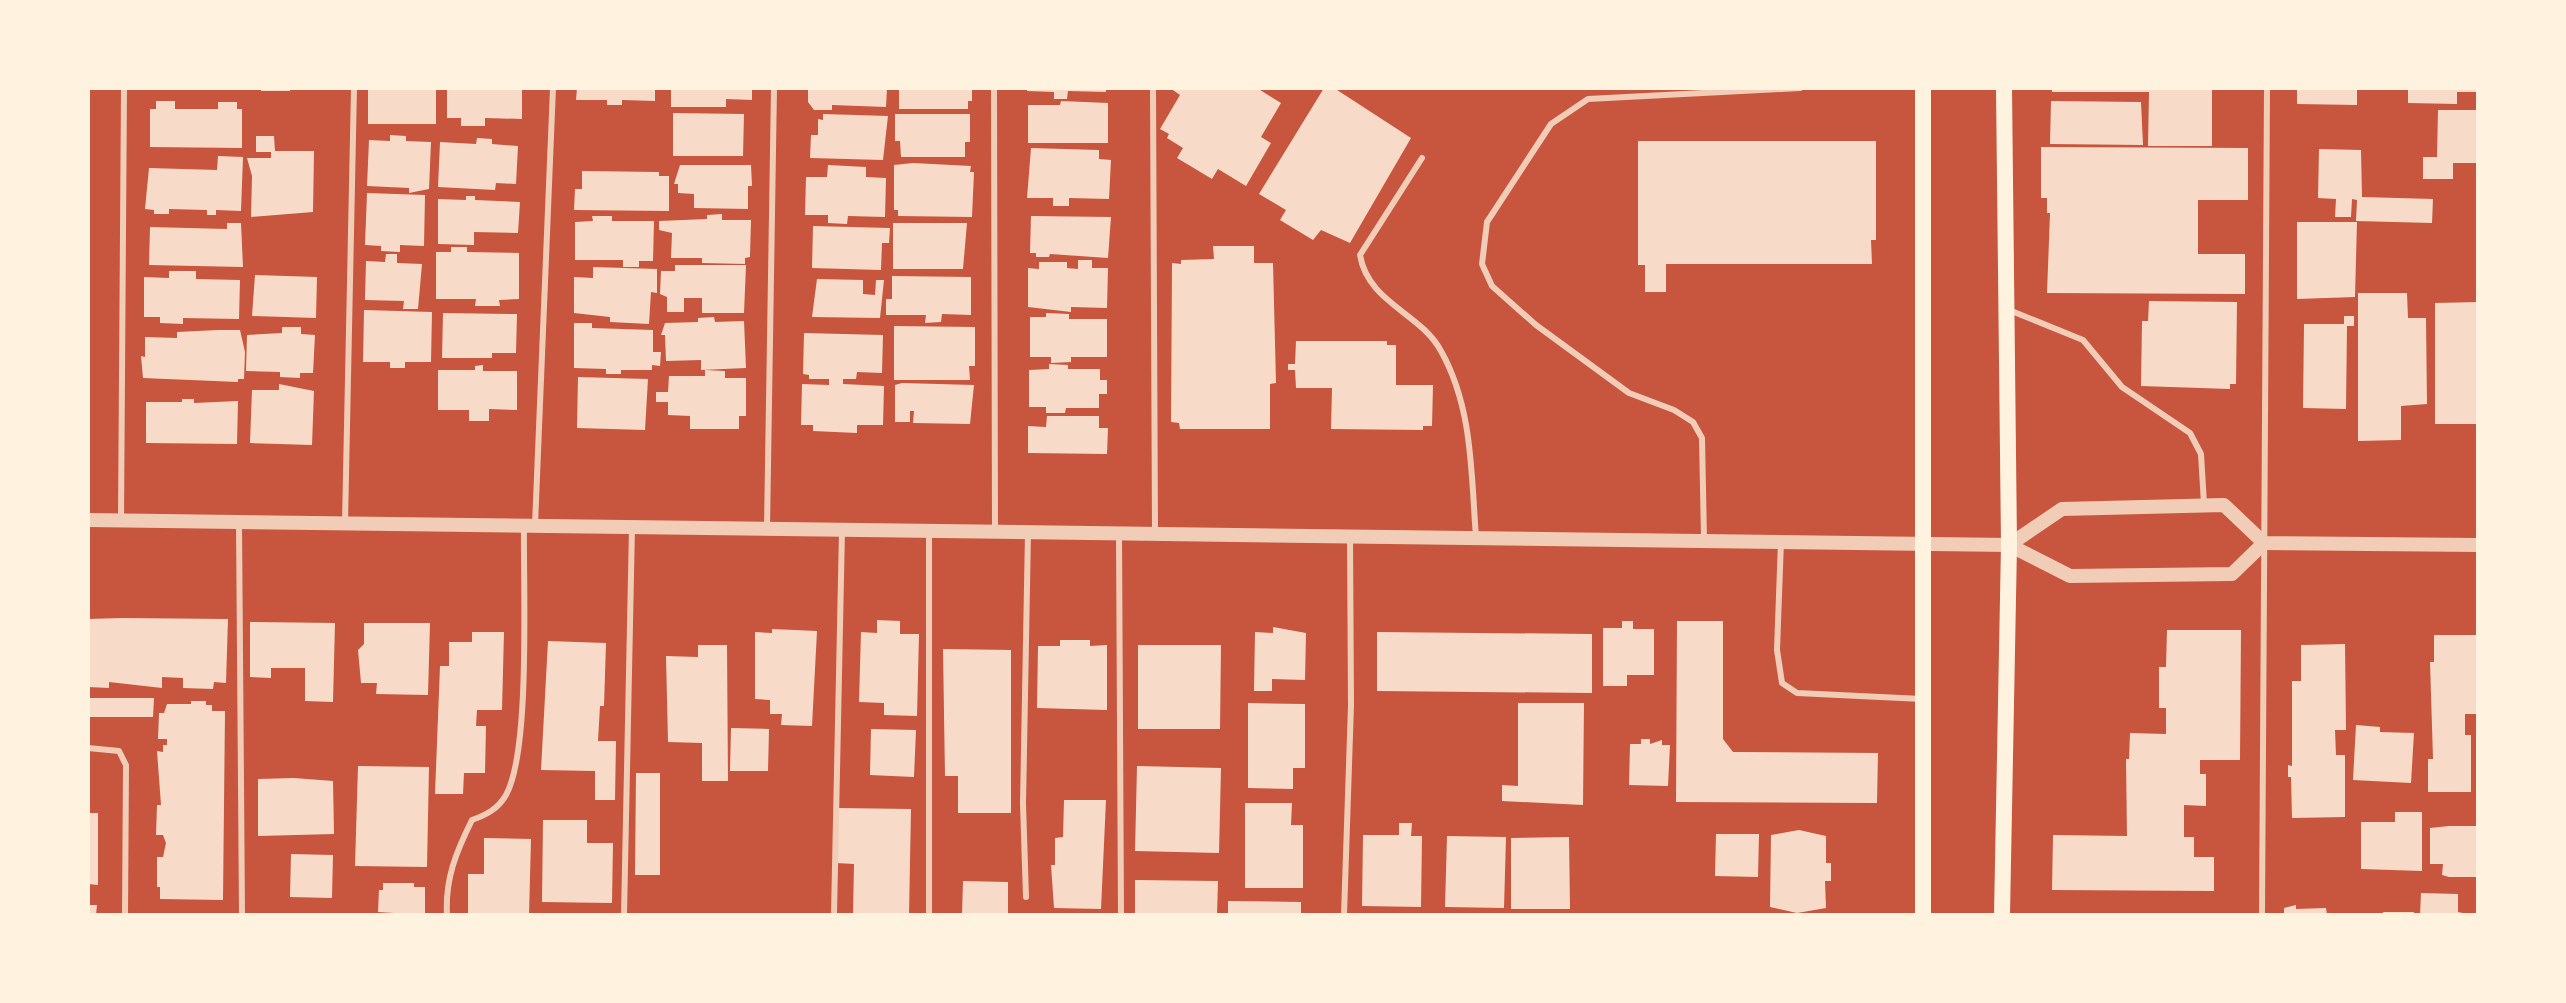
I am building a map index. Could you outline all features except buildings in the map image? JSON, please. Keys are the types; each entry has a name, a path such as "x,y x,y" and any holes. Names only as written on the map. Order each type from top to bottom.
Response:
{"main road":[{"path":"1923,88 1926,543 1923,915"},
{"path":"2002,915 2009,545 2004,88"}],"street":[{"path":"2009,545 2062,509 2204,505 2224,505 2264,543 2478,545"},
{"path":"88,520 2009,545 2070,576 2232,574 2264,543"}],"lane":[{"path":"121,520 124,88"},
{"path":"345,523 354,88"},
{"path":"447,915 445,885 458,849 472,820 491,813 506,796 520,746 553,88"},
{"path":"767,528 774,88"},
{"path":"994,88 995,531"},
{"path":"1153,88 1155,533"},
{"path":"1704,540 1702,438 1693,422 1674,410 1629,393 1536,325 1492,286 1482,264 1487,222 1551,124 1588,99 1800,88"},
{"path":"2262,915 2267,88"},
{"path":"1422,158 1360,255 1363,277 1441,349 1466,416 1476,537"},
{"path":"2006,309 2083,340 2122,387 2190,433 2201,454 2204,505"},
{"path":"239,522 242,915"},
{"path":"624,915 632,527"},
{"path":"834,915 842,530"},
{"path":"929,531 929,915"},
{"path":"1026,897 1023,804 1028,532"},
{"path":"1119,533 1121,915"},
{"path":"1344,915 1351,705 1350,536"},
{"path":"1781,541 1777,650 1782,683 1797,693 1924,700"},
{"path":"88,748 119,751 126,765 125,915"}]}
